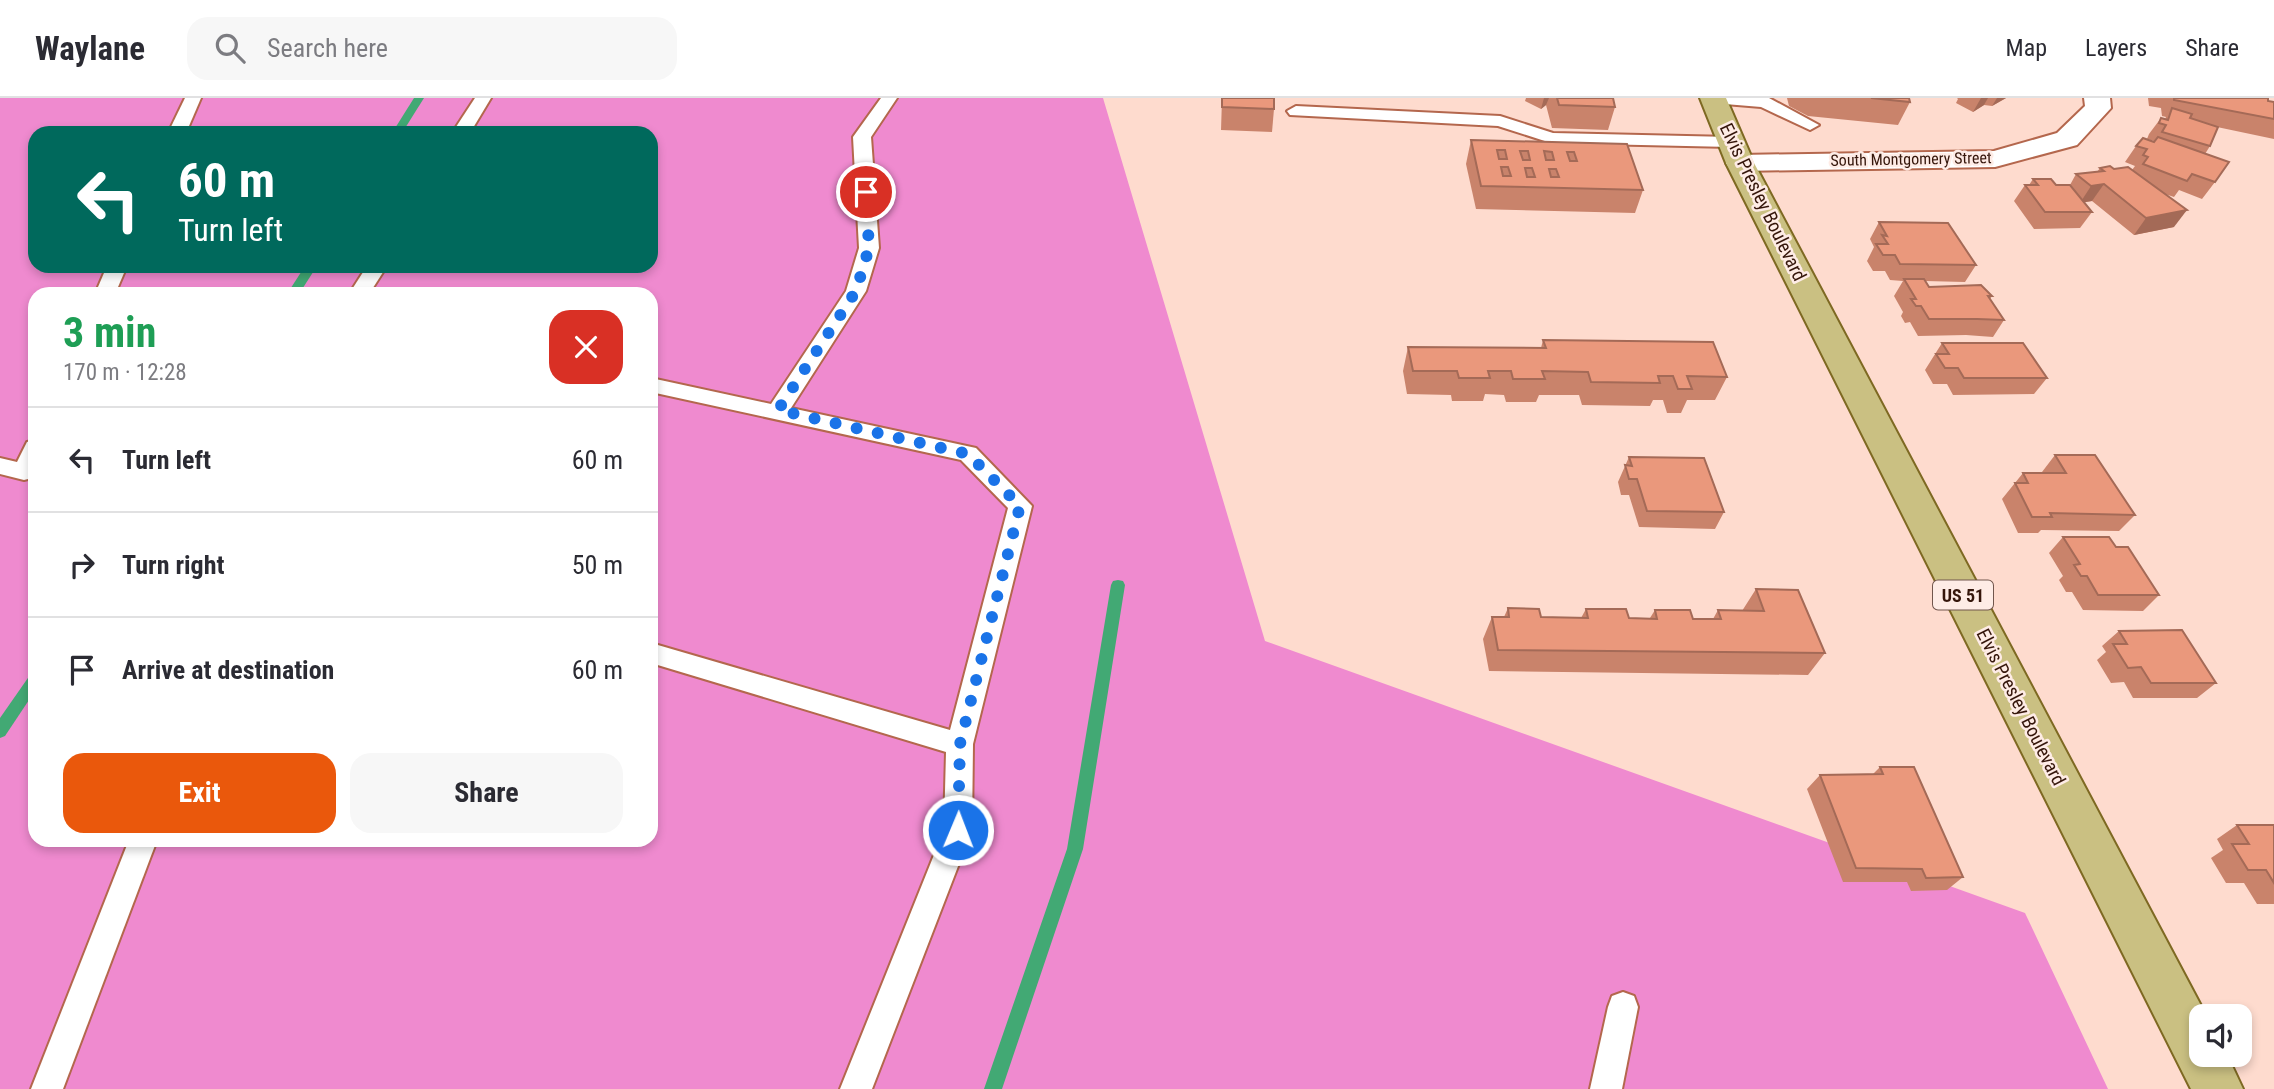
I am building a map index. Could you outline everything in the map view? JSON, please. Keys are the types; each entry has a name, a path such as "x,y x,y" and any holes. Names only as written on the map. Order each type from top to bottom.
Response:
{"main road":[{"name":"Elvis Presley Boulevard","path":"1713,98 1736,152 2218,1089"}],"street":[{"name":"South Montgomery Street","path":"1736,152 1995,159 2067,139 2098,108 2097,98"}],"lane":[{"path":"180,126 193,98"},
{"path":"465,126 483,98"},
{"path":"778,410 856,291 869,248 862,137 888,98"},
{"path":"1713,98 1765,102 1810,125"},
{"path":"1296,111 1500,121 1551,138 1736,152"},
{"path":"658,386 778,410 968,454 1020,506 960,744 958,830 856,1089"},
{"path":"0,466 28,473"},
{"path":"0,485 28,475"},
{"path":"658,655 960,744"},
{"path":"47,1089 141,847"},
{"path":"1606,1089 1623,1007"}],"shaded area":[{"path":"0,98 1103,98 1265,641 2025,913 2108,1089 0,1089"}],"building":[{"path":"1222,98 1274,98 1274,109 1222,107"},
{"path":"1557,98 1613,98 1615,107 1559,105"},
{"path":"1871,98 1909,98 1910,102"},
{"path":"2268,98 2268,101 2274,102 2274,119 2174,100"},
{"path":"2172,108 2192,114 2190,118 2218,127 2210,146 2162,132 2166,125 2159,123 2161,118 2168,120"},
{"path":"2158,137 2229,162 2215,182 2192,174 2187,181 2143,164 2148,157 2143,155 2147,149 2136,146 2143,138 2154,142"},
{"path":"1471,140 1627,144 1643,190 1481,186","holes":["1497,150 1505,150 1507,159 1499,159","1520,151 1528,151 1530,160 1523,160","1544,151 1552,152 1554,160 1546,160","1567,152 1574,152 1577,161 1570,161","1501,167 1508,167 1511,176 1503,176","1525,168 1532,168 1535,177 1527,177","1549,169 1556,169 1559,177 1551,177"]},
{"path":"2110,166 2114,169 2128,167 2187,210 2146,218 2104,184 2091,186 2076,174 2104,171 2100,168"},
{"path":"2033,179 2051,179 2056,185 2070,185 2092,212 2045,212 2025,185 2038,185"},
{"path":"1879,222 1948,223 1976,265 1900,264 1895,255 1883,255 1876,244 1888,244 1882,235 1887,236"},
{"path":"1904,279 1924,279 1929,287 1981,285 1992,296 1988,296 2004,320 1929,319 1921,306 1916,306 1911,299 1916,299"},
{"path":"1543,340 1713,342 1727,377 1687,376 1692,389 1678,389 1673,376 1658,376 1660,383 1591,382 1588,372 1542,371 1545,379 1513,379 1511,371 1488,371 1490,378 1459,378 1457,371 1413,371 1408,347 1546,348"},
{"path":"1942,343 2023,343 2047,378 1964,378 1958,368 1945,368 1936,354 1949,354"},
{"path":"2055,455 2095,455 2135,515 2050,513 2052,517 2032,517 2015,483 2028,483 2023,473 2066,473"},
{"path":"1629,457 1704,458 1724,512 1647,511 1637,479 1629,479 1625,465 1632,466"},
{"path":"2063,537 2109,537 2116,547 2128,547 2159,595 2098,595 2087,576 2081,576 2074,565 2080,564"},
{"path":"1756,589 1798,590 1825,653 1498,650 1492,617 1509,617 1508,608 1539,609 1541,617 1588,618 1586,609 1626,609 1629,618 1657,619 1655,610 1690,610 1693,619 1721,619 1718,610 1764,611"},
{"path":"2182,630 2216,683 2151,683 2141,667 2128,668 2113,644 2127,644 2119,631"},
{"path":"1880,767 1914,767 1963,877 1926,878 1922,869 1856,868 1820,775 1883,774"},
{"path":"2237,825 2274,825 2274,883 2266,870 2248,870 2232,844 2249,844"}],"waterway":[{"path":"401,126 419,98"},
{"path":"298,287 306,273"},
{"path":"993,1089 1075,849 1118,585"},
{"path":"0,731 28,689"}],"route":[{"path":"866,192 869,248 856,291 778,410 968,454 1020,506 960,744 958,830"}]}
